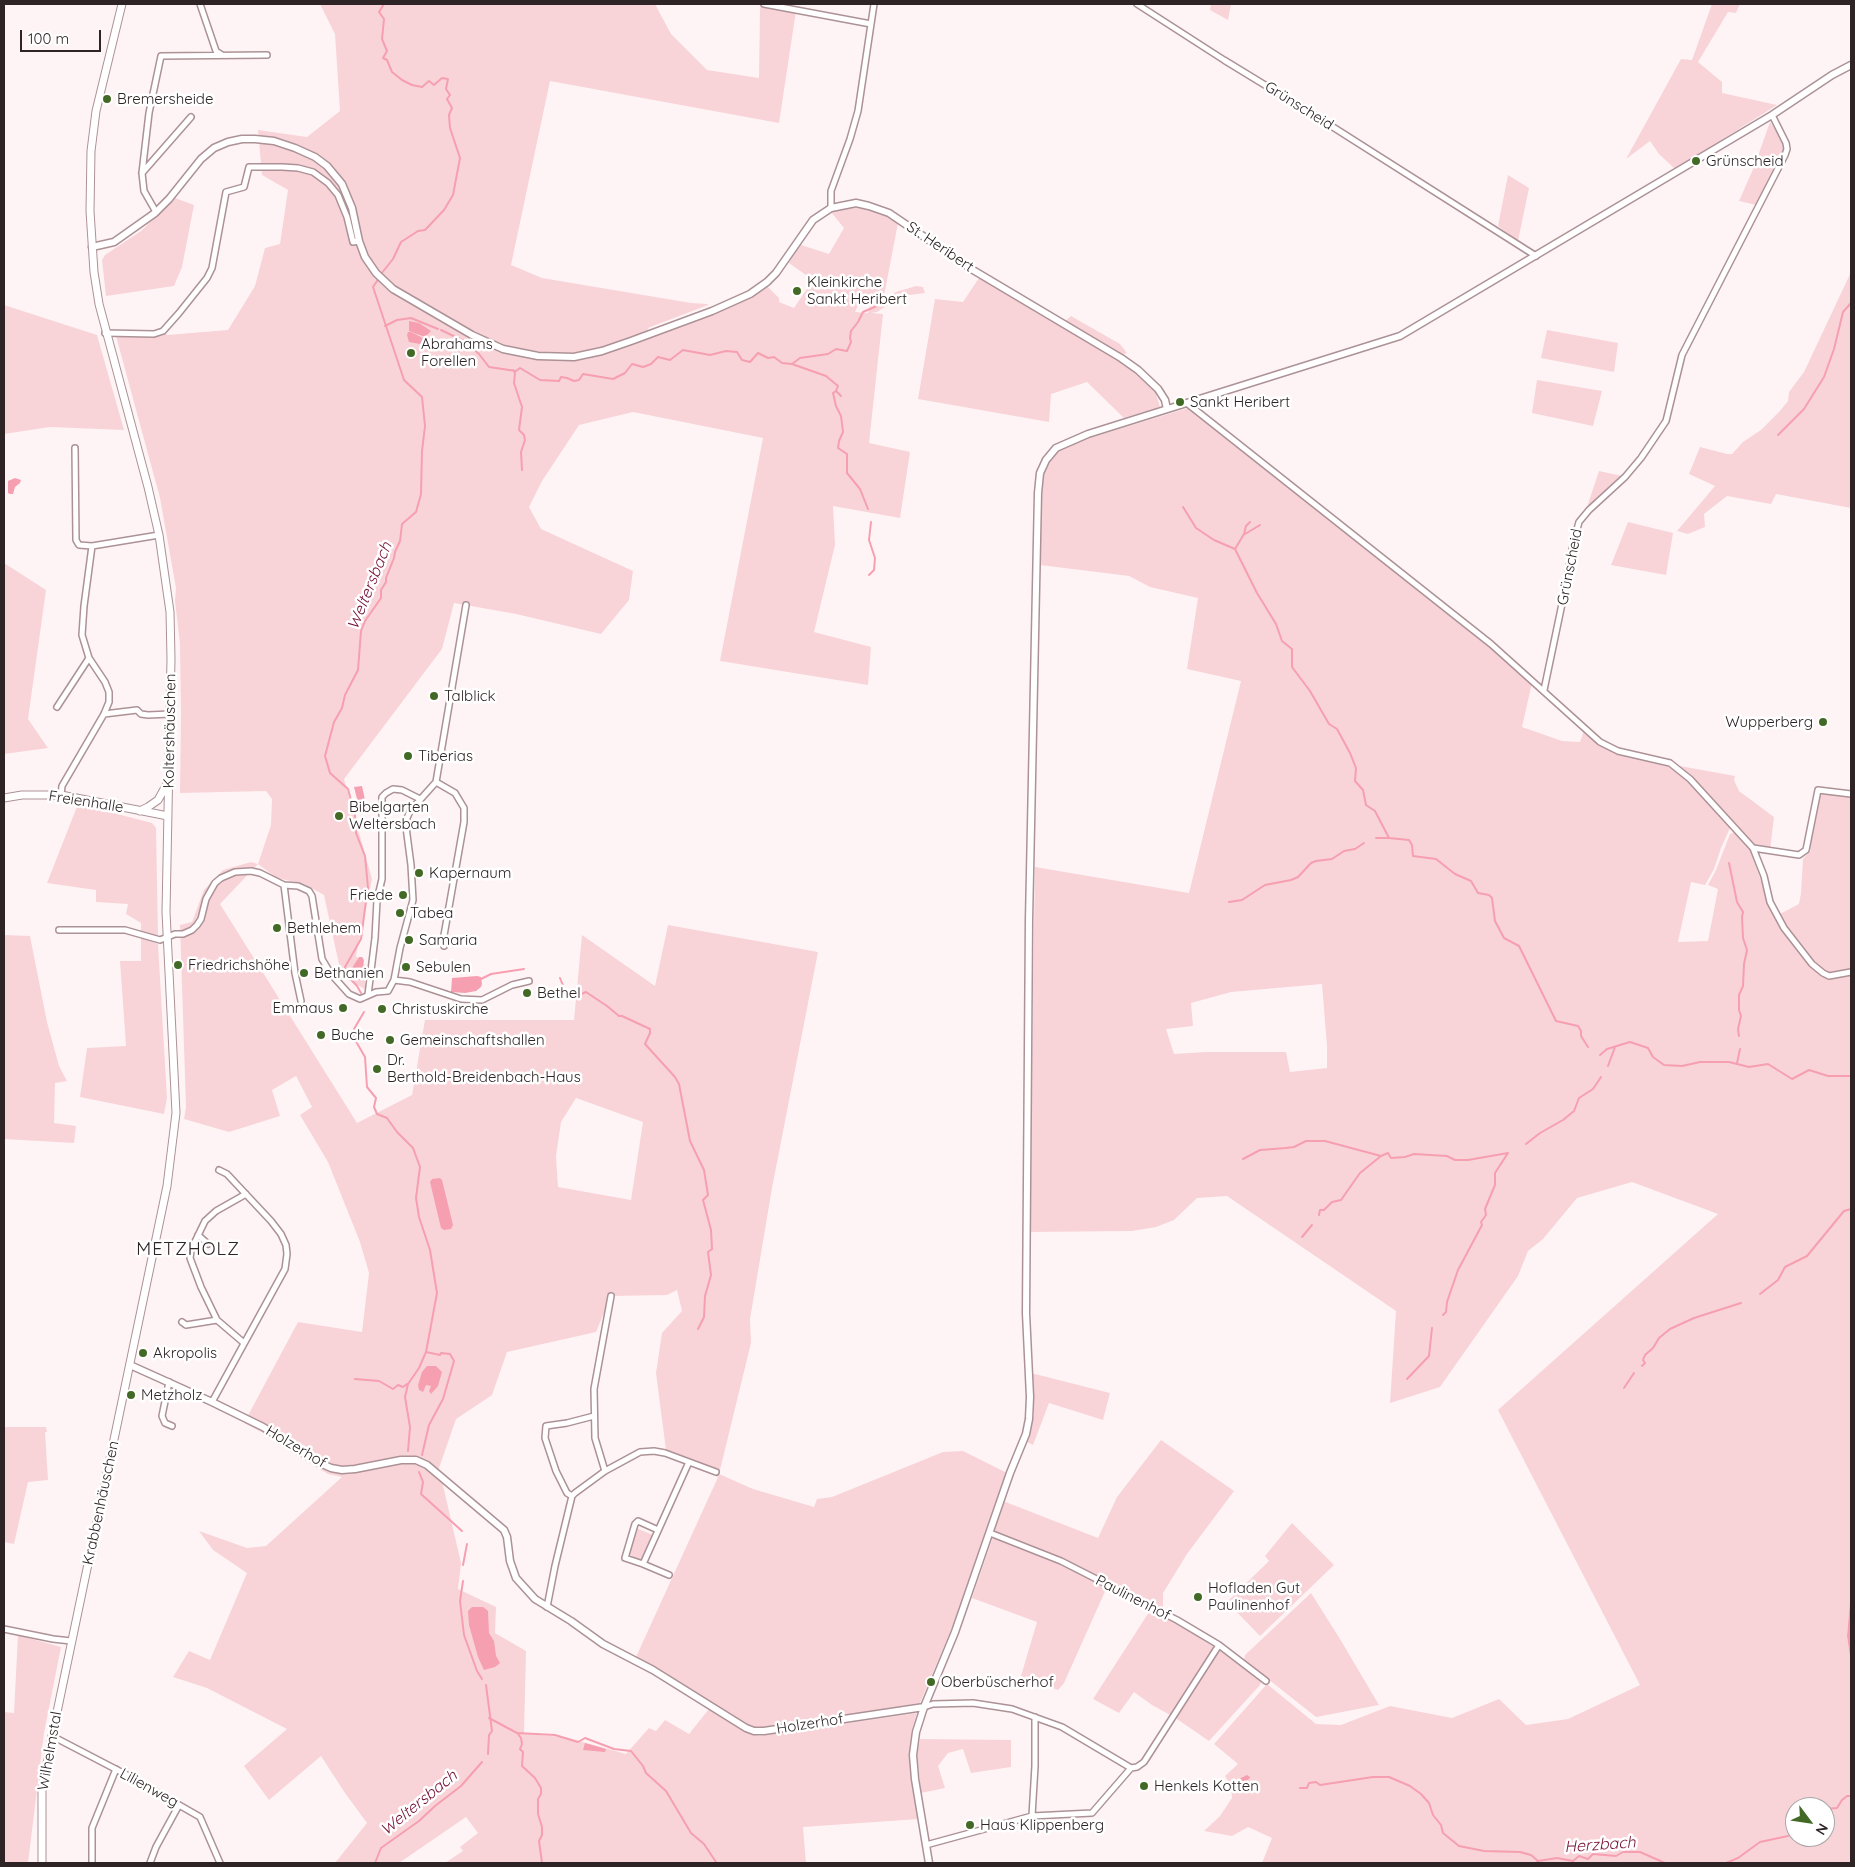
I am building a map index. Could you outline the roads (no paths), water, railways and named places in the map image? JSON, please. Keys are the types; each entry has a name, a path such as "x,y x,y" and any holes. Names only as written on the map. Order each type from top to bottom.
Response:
{"main road":[{"name":"Koltershäuschen","path":"122,4 95,119 90,176 92,247 96,288 105,332 148,487 158,535 170,612 167,937"},
{"path":"140,811 158,800 169,780"},
{"name":"Freienhalle","path":"4,798 22,795 61,796 168,816"},
{"path":"130,1365 168,1186 176,1113 167,937"},
{"name":"Krabbenhäuschen","path":"71,1641 130,1365"},
{"name":"Wilhelmstal","path":"42,1863 42,1791 71,1641"}],"street":[{"path":"200,4 216,51 224,56"},
{"path":"764,4 871,24"},
{"path":"831,208 831,192 856,117 874,4"},
{"name":"Grünscheid","path":"1137,4 1536,256"},
{"path":"156,212 144,191 142,173 149,113 161,56 267,55"},
{"path":"929,1863 913,1755 916,1732 924,1706 955,1632 1010,1473 1026,1434 1030,1397 1026,1313 1029,920 1037,503 1040,473 1046,460 1056,448 1070,441 1400,336 1772,115 1832,75 1851,65"},
{"name":"Grünscheid","path":"1544,690 1579,522 1589,510 1625,477 1641,458 1666,421 1682,356 1785,155 1786,143 1772,115"},
{"path":"142,173 191,117"},
{"name":"St. Heribert","path":"92,247 114,242 156,212 201,159 214,148 228,142 255,139 274,142 295,148 315,157 342,184 348,195 359,241 365,257 376,273 393,289 472,335 503,349 538,356 574,357 602,351 750,294 767,282 784,263 805,229 813,220 831,208 856,204 889,213 950,256 1121,358 1138,370 1158,389 1168,409"},
{"path":"105,332 154,334 162,331 179,313 207,278 212,268 226,192 244,187 249,168 282,167 313,172 328,183 338,195 354,242 359,241"},
{"path":"1188,404 1492,644 1600,742 1618,751 1670,763 1690,780 1753,848 1764,876 1770,902 1784,928 1812,964 1829,976 1851,972"},
{"path":"75,448 76,540 79,545 92,546 158,535"},
{"path":"61,796 62,786 109,702 109,692 105,682 89,658 82,635 92,546"},
{"path":"59,930 125,930 160,940 192,930 201,919 206,899 215,883 228,874 242,870 251,870 284,886 296,885 304,888 312,896 322,959 343,990 360,999 376,992 388,991 394,980 400,948 413,900 406,827 407,818 410,810 436,782 466,605"},
{"path":"57,707 89,658"},
{"path":"104,714 137,710 141,714 148,715 170,714"},
{"path":"436,782 455,793 461,802 464,815 443,941 444,946"},
{"path":"368,995 375,938 377,900 382,878 382,797 393,789 402,790 420,799"},
{"path":"1753,848 1799,855 1806,850 1818,790 1851,794"},
{"path":"284,886 295,973 301,1001"},
{"path":"394,980 410,982 461,999 482,1000 512,985 529,981"},
{"path":"212,1402 285,1269 288,1254 280,1234 246,1194 227,1174 220,1170"},
{"path":"244,1343 217,1320 190,1258 191,1250 204,1221 216,1211 246,1194"},
{"path":"198,1235 208,1244"},
{"path":"605,1471 595,1438 595,1376 611,1296"},
{"path":"182,1322 186,1325 217,1320"},
{"name":"Holzerhof","path":"130,1365 263,1427 331,1468 342,1470 354,1469 401,1460 416,1460 427,1465 504,1530 507,1537 510,1562 516,1578 526,1590 598,1642 631,1658 746,1728 754,1731 764,1731 924,1706"},
{"path":"168,1382 162,1416 165,1423 172,1426"},
{"path":"572,1496 567,1493 556,1471 545,1438 546,1426 567,1424 594,1416"},
{"path":"547,1607 572,1496 605,1471 640,1452 665,1454 716,1472"},
{"path":"643,1564 689,1462"},
{"path":"658,1530 638,1521 632,1527 625,1558 669,1575"},
{"name":"Paulinenhof","path":"990,1533 1061,1561 1177,1620 1219,1645 1266,1681"},
{"path":"4,1629 53,1640 71,1641"},
{"path":"924,1706 972,1703 1012,1709 1062,1727 1131,1768 1138,1767 1144,1762 1219,1645"},
{"path":"1032,1816 1035,1716"},
{"name":"Lilienweg","path":"52,1736 116,1769 200,1817 220,1863"},
{"path":"926,1844 1032,1816 1092,1813 1131,1768"},
{"path":"92,1863 92,1828 116,1769"},
{"path":"150,1863 156,1847 179,1805"}],"waterway":[{"name":"Weltersbach","path":"381,274 393,259 401,242 418,231 425,230 444,210 453,195 460,158 450,128 449,115 452,108 447,99 450,95 446,89 448,79 442,78 434,85 429,81 422,87 412,85 392,72 387,60 383,58 387,51 382,39 384,19 379,12 384,4"},
{"name":"Weltersbach","path":"367,896 365,856 356,833 355,815 348,789 330,773 325,756 334,722 358,670 361,631 365,621 381,598 381,590 386,582 400,541 402,524 416,512 421,494 422,451 425,426 422,397 404,380 373,287 379,278"},
{"path":"1778,435 1804,409 1824,377 1834,349 1843,312 1851,303"},
{"path":"792,364 800,358 828,354 836,349 847,351 851,342 851,331 863,312 879,305"},
{"path":"385,326 397,320 411,318 438,329"},
{"path":"441,330 466,342 489,367 516,371 520,368 540,380 559,381 561,377 574,381 579,380 583,374 613,379 625,373 632,364 643,367 651,364 658,357 670,360 683,350 710,355 726,351 737,352 742,360 750,362 758,353 768,358 774,357 782,363 792,364 826,376 838,386 833,393 841,416 843,432 838,448 847,454 847,473 860,489 868,509"},
{"path":"513,370 515,373 514,383 522,407 519,430 524,435 525,440 521,452 522,470"},
{"path":"836,391 841,396"},
{"path":"1183,507 1196,528 1214,540 1235,549"},
{"path":"869,575 874,570 875,558 869,540 871,522"},
{"path":"1250,522 1246,526 1244,534 1235,549 1257,593 1276,624 1282,641 1292,649 1292,667 1310,691 1329,724 1337,729 1350,753 1356,768 1355,781 1363,790 1366,805 1375,811 1389,838 1409,840 1412,845 1413,856 1436,859 1455,874 1471,881 1478,893 1489,895 1492,898 1495,921 1504,938 1519,946 1556,1021 1578,1026 1581,1036 1588,1047"},
{"path":"1245,534 1260,525"},
{"path":"1376,838 1389,838"},
{"path":"1229,902 1242,900 1265,885 1298,877 1311,863 1332,859 1344,851 1355,849 1364,843"},
{"path":"1729,863 1737,902 1743,912 1743,938 1747,950 1743,986 1739,995 1741,1016 1738,1029 1739,1036"},
{"name":"Weltersbach","path":"361,993 345,973 345,967 361,939 366,901"},
{"path":"481,979 491,974 524,969"},
{"path":"560,978 564,988 572,994 579,995 586,992 619,1016 650,1029 645,1044 679,1084 690,1141 704,1170 708,1195 703,1200 711,1230 712,1249 708,1252 711,1275 705,1296 704,1317 698,1329"},
{"name":"Weltersbach","path":"364,1012 354,1029 354,1038 365,1057 367,1087 376,1098 374,1107 377,1114 387,1118 397,1132 413,1148 420,1167 416,1198 419,1217 430,1250 437,1293 426,1352 440,1355 441,1353 450,1354 454,1361 443,1399 429,1425 422,1455"},
{"path":"1600,1055 1607,1049 1630,1042 1648,1048 1653,1057 1664,1065 1682,1066 1700,1062 1729,1062 1749,1067 1768,1064 1792,1079 1809,1070 1828,1076 1851,1076"},
{"path":"1608,1066 1615,1047"},
{"path":"1737,1063 1740,1049"},
{"path":"1526,1144 1574,1111 1579,1098 1593,1089 1601,1077"},
{"path":"1243,1159 1260,1150 1294,1147 1306,1141 1325,1141 1381,1156 1388,1153 1391,1158 1414,1154 1447,1156 1455,1160 1468,1160 1508,1153"},
{"path":"1443,1315 1446,1312 1447,1302 1458,1270 1486,1215 1485,1209 1495,1185 1495,1173 1508,1153"},
{"path":"1319,1215 1320,1210 1324,1210 1332,1202 1341,1200 1360,1173 1381,1156"},
{"path":"1760,1294 1778,1280 1785,1267 1807,1256 1844,1211 1851,1209"},
{"path":"1302,1237 1312,1225"},
{"path":"1642,1366 1645,1363 1643,1360 1645,1355 1653,1348 1659,1338 1670,1329 1694,1318 1741,1303"},
{"path":"1407,1379 1429,1356 1432,1328"},
{"path":"408,1451 410,1427 405,1397 408,1384 419,1368 426,1352"},
{"path":"1624,1388 1634,1373"},
{"path":"355,1379 379,1381 393,1389 398,1385 403,1387 407,1384"},
{"name":"Weltersbach","path":"419,1472 423,1482 421,1494 462,1531"},
{"name":"Weltersbach","path":"463,1565 467,1544"},
{"name":"Weltersbach","path":"463,1581 460,1601 464,1635 477,1671 482,1679"},
{"name":"Weltersbach","path":"486,1685 492,1731 489,1735 488,1754"},
{"path":"489,1718 517,1733 555,1735 578,1742 585,1738 614,1749 631,1751 646,1773 666,1791 691,1833 704,1844 716,1862"},
{"path":"518,1734 522,1744 520,1749 523,1752 522,1766 535,1778 541,1788 541,1794 538,1799 538,1814 542,1827 542,1835 539,1841 542,1863"},
{"name":"Weltersbach","path":"375,1863 381,1848 419,1821 461,1786 482,1762"},
{"path":"1300,1788 1307,1788 1309,1783 1316,1782 1320,1785 1373,1777 1389,1777 1410,1786 1421,1794 1429,1803 1433,1815 1441,1825 1443,1833 1459,1846 1484,1851 1520,1852 1531,1855 1538,1861"},
{"name":"Herzbach","path":"1835,1808 1847,1796 1851,1796"},
{"name":"Herzbach","path":"1726,1863 1738,1858 1760,1842 1785,1837"},
{"name":"Herzbach","path":"1536,1863 1557,1858 1573,1861 1579,1856 1588,1859 1593,1854 1616,1856 1623,1852 1640,1852 1665,1863"}],"place":[{"name":"Bremersheide","path":"107,99"},
{"name":"Grünscheid","path":"1696,161"},
{"name":"Kleinkirche Sankt Heribert","path":"797,291"},
{"name":"Abrahams Forellen","path":"411,353"},
{"name":"Sankt Heribert","path":"1180,402"},
{"name":"Talblick","path":"434,696"},
{"name":"Wupperberg","path":"1823,722"},
{"name":"Tiberias","path":"408,756"},
{"name":"Bibelgarten Weltersbach","path":"339,816"},
{"name":"Kapernaum","path":"419,873"},
{"name":"Friede","path":"403,895"},
{"name":"Tabea","path":"400,913"},
{"name":"Bethlehem","path":"277,928"},
{"name":"Samaria","path":"409,940"},
{"name":"Friedrichshöhe","path":"178,965"},
{"name":"Sebulen","path":"406,967"},
{"name":"Bethanien","path":"304,973"},
{"name":"Bethel","path":"527,993"},
{"name":"Emmaus","path":"343,1008"},
{"name":"Christuskirche","path":"382,1009"},
{"name":"Buche","path":"321,1035"},
{"name":"Gemeinschaftshallen","path":"390,1040"},
{"name":"Dr. Berthold-Breidenbach-Haus","path":"377,1069"},
{"name":"Akropolis","path":"143,1353"},
{"name":"Metzholz","path":"131,1395"},
{"name":"Hofladen Gut Paulinenhof","path":"1198,1597"},
{"name":"Oberbüscherhof","path":"931,1682"},
{"name":"Henkels Kotten","path":"1144,1786"},
{"name":"Haus Klippenberg","path":"970,1825"}],"district":[{"name":"METZHOLZ","path":"188,1250"}]}
